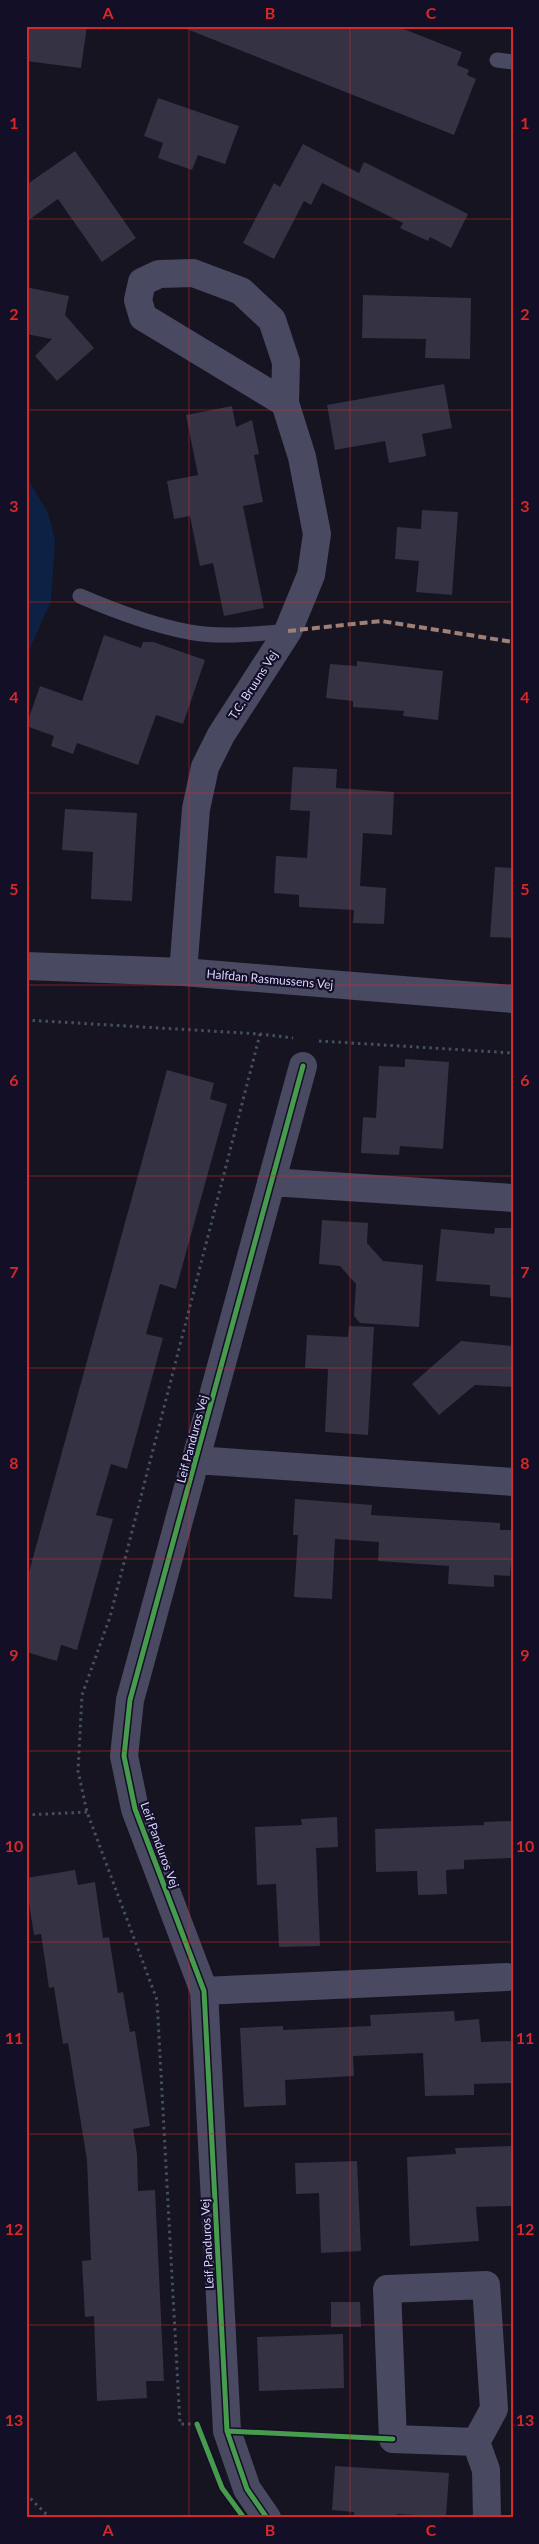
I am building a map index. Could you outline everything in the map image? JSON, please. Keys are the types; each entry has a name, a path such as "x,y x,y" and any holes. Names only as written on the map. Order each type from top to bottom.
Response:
{"street":[{"name":"T.C. Bruuns Vej","path":"184,972 196,809 205,767 221,735 288,631 311,575 317,534 302,458 285,403 286,362 272,320 241,290 193,273 159,274 142,282 138,300 143,317 285,403"},
{"name":"Halfdan Rasmussens Vej","path":"26,966 184,972 513,999"},
{"name":"Leif Panduros Vej","path":"267,2518 247,2489 226,2431 204,1991 135,1809 124,1756 130,1700 303,1066"},
{"path":"271,1182 513,1198"},
{"name":"Leif Panduros Vej","path":"196,1460 513,1482"},
{"path":"204,1991 507,1977"},
{"path":"476,2442 393,2439 388,2289 486,2285 494,2409 476,2442 486,2470 488,2518"}],"lane":[{"path":"497,60 513,62"},
{"path":"80,596 136,619 190,633 242,636 288,631"}],"path":[{"path":"26,1020 260,1034 299,1039"},
{"path":"200,2434 197,2424 180,2424 157,2000 87,1812 78,1771 82,1695 110,1617 260,1034"},
{"path":"318,1041 513,1053"},
{"path":"26,1815 87,1812"},
{"path":"26,2494 50,2518"}],"water":[{"path":"26,476 48,513 55,540 51,601 26,657"}],"building":[{"path":"26,26 87,26 81,68 26,61"},
{"path":"179,26 396,26 462,52 457,65 469,70 467,75 476,79 454,135"},
{"path":"158,98 239,126 225,164 198,155 192,170 158,158 163,143 144,136"},
{"path":"303,144 359,173 364,162 468,214 451,248 430,237 428,241 400,228 403,223 322,183 311,205 304,201 274,259 243,243 274,183 280,187"},
{"path":"75,151 136,238 102,262 58,199 26,222 26,185"},
{"path":"26,287 69,296 65,315 94,348 57,381 35,356 52,339 26,334"},
{"path":"363,295 471,298 470,359 425,358 426,339 362,338"},
{"path":"444,384 452,428 422,434 426,456 389,463 385,441 335,450 327,405"},
{"path":"232,406 236,427 252,420 259,454 254,455 263,502 243,506 264,608 224,616 213,563 200,566 190,516 174,519 167,481 198,475 186,415"},
{"path":"422,510 458,512 452,595 416,592 419,561 395,559 397,527 421,529"},
{"path":"104,635 141,648 143,642 153,642 205,660 183,724 156,715 138,765 77,743 73,754 51,746 54,736 26,726 40,686 82,701"},
{"path":"357,661 443,671 438,720 403,716 404,711 353,707 353,701 326,698 330,664 357,666"},
{"path":"293,767 337,769 336,788 394,792 392,835 363,833 360,886 386,888 384,924 353,923 354,910 299,907 299,895 274,893 276,856 307,858 310,811 290,810"},
{"path":"65,809 137,813 132,901 91,899 93,852 62,850"},
{"path":"495,867 513,868 513,938 490,937"},
{"path":"405,1059 449,1062 443,1149 400,1146 399,1155 361,1153 363,1117 376,1118 379,1066 405,1067"},
{"path":"167,1070 214,1083 210,1099 227,1104 176,1289 160,1284 146,1334 163,1338 127,1469 111,1464 96,1515 113,1519 77,1650 61,1645 57,1661 26,1652 26,1583"},
{"path":"322,1220 368,1223 367,1243 383,1261 423,1265 419,1327 360,1323 354,1316 356,1284 340,1266 319,1264"},
{"path":"495,1228 513,1228 513,1298 490,1296 490,1285 436,1281 441,1229 494,1234"},
{"path":"349,1326 374,1327 368,1435 325,1432 328,1369 305,1368 307,1335 348,1337"},
{"path":"461,1341 513,1346 513,1387 475,1385 439,1415 412,1384"},
{"path":"295,1499 372,1505 371,1515 500,1523 500,1530 513,1530 510,1576 494,1575 494,1587 448,1584 449,1566 378,1561 379,1542 335,1539 332,1599 294,1597 298,1535 293,1535"},
{"path":"337,1817 338,1847 316,1848 320,1946 279,1947 276,1884 257,1885 255,1827 302,1825 301,1819"},
{"path":"513,1821 513,1858 464,1860 464,1869 446,1870 447,1894 418,1895 417,1871 376,1872 375,1829 484,1825 484,1822"},
{"path":"75,1870 78,1885 95,1882 103,1938 109,1937 118,1993 123,1992 130,2032 135,2031 150,2126 133,2129 137,2154 138,2191 155,2190 164,2381 146,2381 147,2398 97,2401 94,2316 85,2317 82,2261 91,2260 87,2160 68,2043 63,2044 54,1987 49,1988 41,1934 34,1935 26,1884 26,1878"},
{"path":"454,2011 455,2021 479,2019 481,2042 513,2041 513,2083 474,2084 474,2095 425,2096 423,2053 353,2056 354,2076 285,2080 286,2105 244,2107 240,2028 283,2026 283,2030 371,2026 370,2015"},
{"path":"513,2146 513,2206 476,2207 479,2241 410,2246 407,2157 456,2154 455,2148"},
{"path":"357,2161 361,2251 321,2253 319,2193 296,2194 295,2163"},
{"path":"331,2302 360,2302 361,2327 331,2327"},
{"path":"343,2334 344,2388 259,2391 257,2337"},
{"path":"335,2466 449,2473 446,2517 397,2514 397,2518 354,2518 354,2512 332,2510"}],"marked path":[{"path":"288,631 381,621 513,642"}],"cycle path":[{"path":"267,2518 247,2489 227,2431 204,1991 135,1809 124,1756 130,1700 303,1066"},
{"path":"197,2424 222,2488 244,2518"},
{"path":"227,2431 393,2439"}]}
